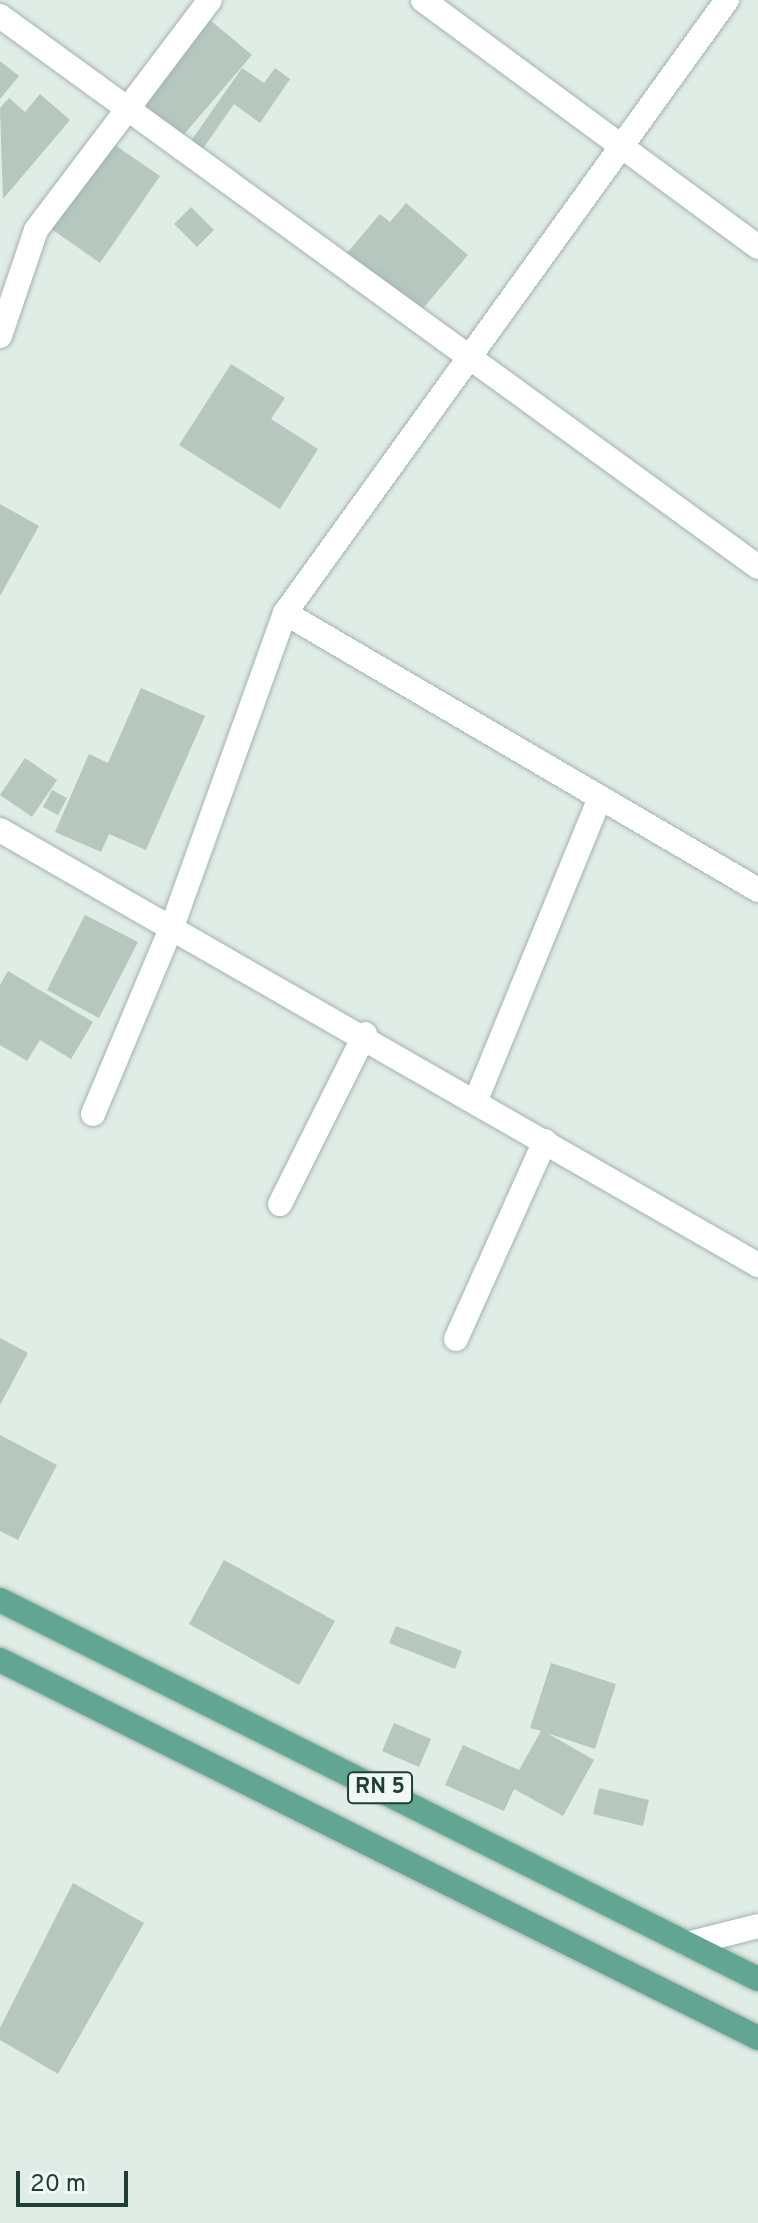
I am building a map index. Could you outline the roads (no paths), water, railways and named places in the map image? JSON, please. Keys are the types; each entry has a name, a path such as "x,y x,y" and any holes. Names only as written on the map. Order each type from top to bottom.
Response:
{"main road":[{"name":"RN 5","path":"0,1600 758,1979"},
{"name":"RN 5","path":"0,1660 758,2038"}],"street":[{"path":"0,336 36,230 124,109 210,0"},
{"path":"423,0 758,247"},
{"path":"93,1114 173,924 285,613 464,360 727,0"},
{"path":"0,16 464,360 758,567"},
{"path":"285,613 758,890"},
{"path":"476,1100 600,797"},
{"path":"0,830 365,1034 758,1265"},
{"path":"280,1204 365,1034"},
{"path":"456,1339 545,1141"},
{"path":"687,1944 758,1926"}]}
